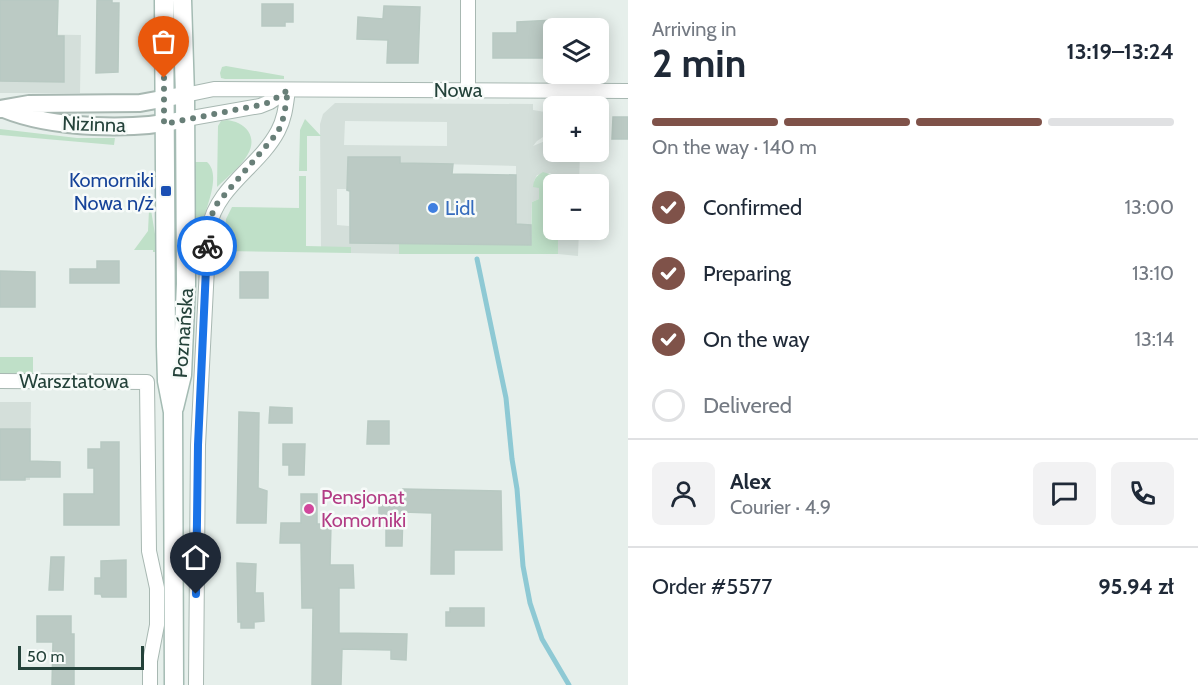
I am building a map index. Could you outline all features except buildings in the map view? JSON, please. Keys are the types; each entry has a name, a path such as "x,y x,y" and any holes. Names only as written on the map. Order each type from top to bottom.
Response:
{"main road":[{"name":"Poznańska","path":"164,0 167,381 173,412 174,685"},
{"name":"Poznańska","path":"173,412 182,375 185,317 186,119 182,0"}],"street":[{"path":"468,0 468,89"},
{"name":"Nowa","path":"185,95 214,89 628,91"},
{"name":"Nowa","path":"186,119 260,105 270,102 288,90"},
{"path":"196,685 198,445 209,228 220,198 278,132 284,116 288,90"},
{"name":"Nizinna","path":"2,109 29,105 126,104 185,95"},
{"name":"Nizinna","path":"2,109 27,118 115,126 164,124 186,119"},
{"name":"Warsztatowa","path":"0,381 147,382"},
{"name":"Poznańska","path":"147,382 148,551 156,582 157,625 150,661 150,685"}],"shaded area":[{"path":"0,0 19,34 81,35 80,93 0,93"},
{"path":"335,103 533,104 533,110 543,112 543,137 533,146 543,142 543,162 580,162 579,174 537,175 534,187 539,187 539,199 532,202 531,225 516,224 516,166 400,163 400,157 348,157 347,190 350,191 350,192 350,243 399,244 399,254 351,253 351,248 321,247 320,124 323,114","holes":["345,121 447,122 447,146 344,145","337,189 346,189 350,192 349,226 337,225"]},
{"path":"558,240 579,240 578,256 558,254"},
{"path":"0,402 31,402 30,480 0,480"}],"green space":[{"path":"222,67 284,76 284,79 221,78"},
{"path":"305,119 321,136 307,136 307,171 299,171 300,130"},
{"path":"221,121 239,123 248,131 251,147 243,162 217,187 218,126"},
{"path":"0,129 77,138 115,138 114,145 0,135"},
{"path":"195,162 207,162 213,176 211,195 201,231 196,231"},
{"path":"543,172 550,174 543,174 543,240 558,240 558,254 399,254 399,244 531,244 532,202 539,199 539,188 533,187 533,184"},
{"path":"299,176 306,176 306,246 351,247 351,253 223,251 226,219 232,207 299,208"},
{"path":"149,210 151,210 158,252 134,250 148,231"},
{"path":"0,357 33,357 33,374 0,374"}],"waterway":[{"path":"477,259 506,398 523,566 530,603 542,639 569,685"}],"way so far":[{"path":"164,78 164,124 260,105 270,102 288,90 284,116 278,132 216,205 210,219 207,246"}],"place":[{"name":"Komorniki Nowa n/ż","path":"166,191"},
{"name":"Lidl","path":"433,208"},
{"name":"Pensjonat Komorniki","path":"309,509"}],"route":[{"path":"196,594 198,445 207,246"}]}
